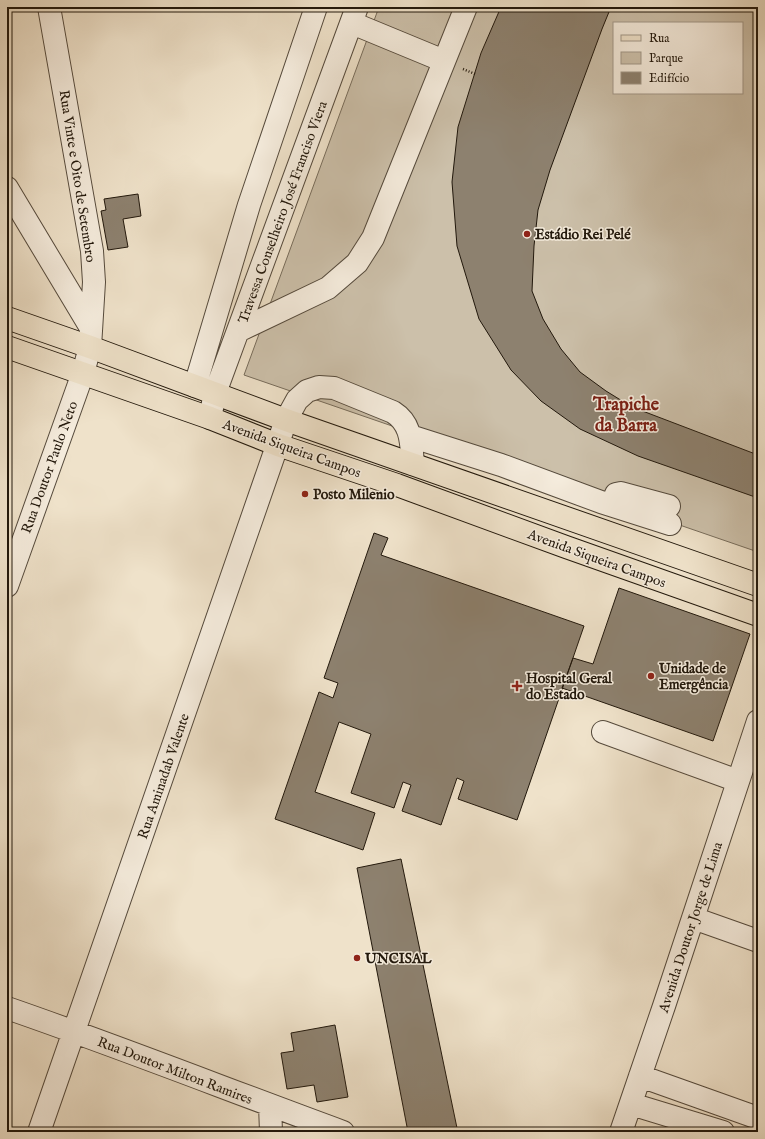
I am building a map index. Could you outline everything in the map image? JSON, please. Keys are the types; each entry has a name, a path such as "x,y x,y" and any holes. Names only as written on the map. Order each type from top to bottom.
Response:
{"main road":[{"name":"Avenida Siqueira Campos","path":"7,318 91,337 195,386 286,420 758,585"},
{"name":"Avenida Siqueira Campos","path":"7,347 210,418 278,445 382,480 758,615"}],"street":[{"name":"Rua Vinte e Oito de Setembro","path":"50,7 92,252 94,282 91,337"},
{"path":"195,386 249,205 316,7"},
{"path":"238,331 328,288 357,263 373,238 466,7"},
{"path":"355,15 444,61"},
{"name":"Travessa Conselheiro José Franciso Viera","path":"210,418 215,393 355,15"},
{"path":"7,188 91,337"},
{"name":"Rua Doutor Paulo Neto","path":"7,586 82,373 91,337"},
{"name":"Rua Aminadab Valente","path":"39,1132 286,420 297,400 307,391 320,387 334,388 393,412 404,421 410,436"},
{"path":"413,464 410,436 501,465 601,502"},
{"path":"382,480 389,456"},
{"path":"491,491 501,465"},
{"path":"594,527 601,502 605,496 611,494 621,493 670,515"},
{"name":"Avenida Doutor Jorge de Lima","path":"621,1132 758,721"},
{"path":"603,732 738,781"},
{"path":"693,918 758,941"},
{"name":"Rua Doutor Milton Ramires","path":"7,1008 74,1031 270,1106 343,1132"},
{"path":"640,1076 758,1118"},
{"path":"631,1104 723,1132"},
{"path":"270,1106 271,1132"}],"green space":[{"name":"Estádio Rei Pelé","path":"379,7 758,7 758,552 244,375"}],"building":[{"path":"501,7 611,7 550,170 538,210 534,246 532,291 543,319 561,349 580,372 606,391 632,407 758,455 758,498 638,456 580,429 541,401 511,370 479,319 457,246 452,182 458,127 481,53"},
{"path":"138,194 141,216 123,219 128,247 108,250 101,211 106,210 104,199"},
{"path":"374,533 388,538 381,555 584,626 517,820 458,799 464,781 457,778 441,825 402,811 411,785 403,782 394,808 351,793 371,734 339,722 315,792 375,813 363,850 275,819 319,692 333,698 338,683 324,678"},
{"name":"Unidade de Emergência","path":"619,588 750,634 713,741 562,688 573,658 593,664"},
{"path":"401,859 457,1128 435,1132 408,1132 357,868"},
{"path":"335,1025 348,1097 317,1102 314,1085 287,1089 281,1053 294,1051 291,1033"}],"place":[{"name":"Estádio Rei Pelé","path":"527,234"},
{"name":"Posto Milenio","path":"305,494"},
{"name":"Unidade de Emergência","path":"651,676"},
{"name":"Hospital Geral do Estado","path":"517,686"},
{"name":"UNCISAL","path":"357,958"}],"district":[{"name":"Trapiche da Barra","path":"626,414"}]}
